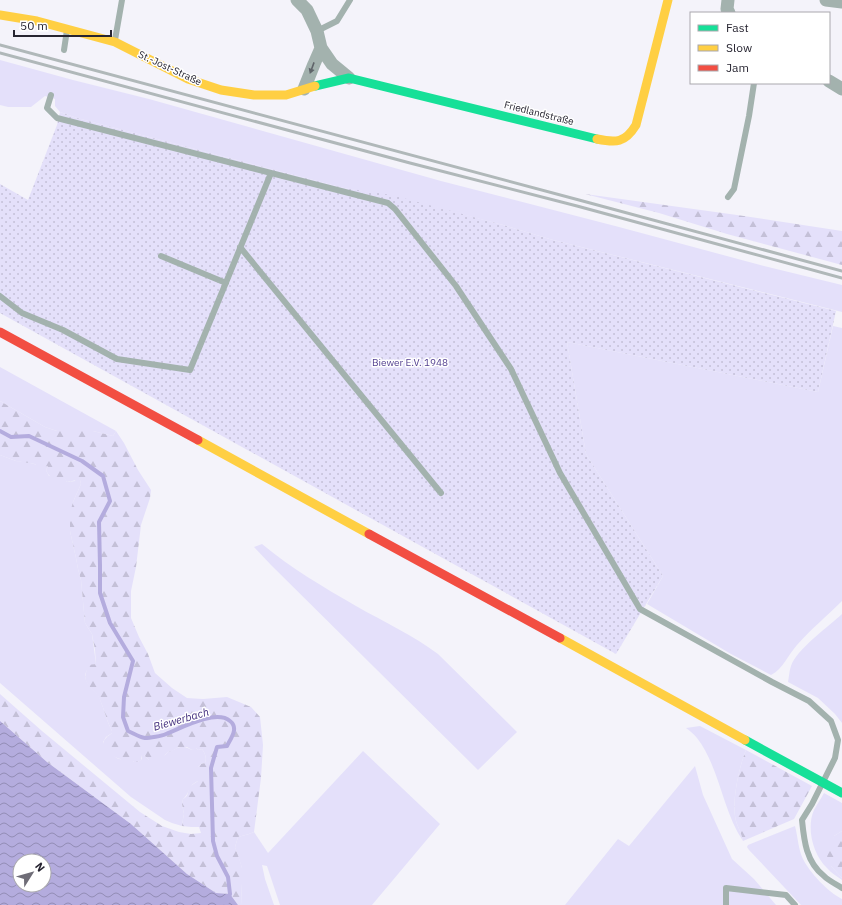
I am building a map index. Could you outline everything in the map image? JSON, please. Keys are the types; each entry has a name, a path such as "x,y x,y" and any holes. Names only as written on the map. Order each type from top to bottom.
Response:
{"main road":[{"name":"Friedlandstraße","path":"304,89 349,78 612,142 620,141 632,132 636,125 668,0"},
{"name":"St.-Jost-Straße","path":"0,15 37,21 115,42 188,79 221,90 254,95 286,95 304,89"},
{"path":"0,332 842,793"}],"street":[{"path":"297,0 307,10 317,31 321,48 332,64 349,78"},
{"path":"728,0 727,8 729,12"},
{"path":"826,0 842,2"},
{"path":"304,89 321,48"},
{"path":"830,82 842,89"}],"lane":[{"path":"115,42 122,0"},
{"path":"317,31 337,22 350,0"},
{"path":"64,50 67,29"},
{"path":"728,197 734,189 754,84"},
{"path":"51,95 47,108 57,118 388,203 395,210 456,286 511,369 560,472 640,609 809,701 831,721 838,740 835,758 812,804 802,820 805,846 812,863 823,876 842,888"},
{"path":"0,296 22,313 63,330 117,359 190,370 271,173"},
{"path":"240,247 441,493"},
{"path":"161,256 226,283"},
{"path":"726,905 726,888 786,895 796,905"}],"green space":[{"path":"0,60 149,99 441,181 842,285 842,312 553,240 503,225 392,196 344,188 77,118 60,112 55,106 55,99 45,96 31,107 8,107 0,105"},
{"name":"Biewer E.V. 1948","path":"60,112 77,118 344,188 392,195 553,240 836,311 818,392 567,342 586,454 663,576 616,654 0,313 0,184 28,200 57,125"},
{"path":"585,194 842,231 842,265 727,234 659,213"},
{"path":"833,326 842,328 842,601 802,639 782,666 771,675 731,654 647,604 663,576 586,454 567,342 818,392"},
{"path":"0,367 116,431 113,436 93,431 57,431 45,427 0,401"},
{"path":"0,401 45,427 57,431 93,431 113,436 116,431 151,490 150,498 141,525 136,567 131,591 131,618 155,673 172,688 187,698 203,699 227,697 251,707 260,717 263,745 261,778 254,832 238,837 235,847 242,868 241,905 238,905 230,894 216,893 187,874 131,824 47,762 0,721 0,694 42,731 140,812 162,826 179,832 191,834 201,833 199,827 182,826 184,814 182,804 183,799 188,794 189,787 198,781 198,767 205,763 206,759 202,749 198,750 196,748 192,750 187,747 179,747 168,752 162,758 149,760 142,755 141,760 138,762 133,761 123,763 120,759 112,756 103,746 105,740 112,733 112,731 98,696 88,685 85,679 88,665 96,664 95,650 92,634 85,623 81,580 70,531 70,513 81,484 80,480 76,475 77,480 67,482 64,478 61,481 56,480 47,472 46,470 48,466 39,467 35,464 16,461 0,455"},
{"path":"0,455 16,461 48,466 46,470 49,476 64,477 67,482 75,481 75,475 78,474 81,484 73,502 70,531 81,580 85,623 92,634 96,664 87,670 85,677 88,684 98,695 112,731 112,733 106,737 103,742 108,751 115,757 134,762 138,762 142,759 142,755 149,760 165,755 179,747 192,750 196,748 198,750 202,749 206,761 198,767 198,781 192,785 183,799 182,804 184,814 182,826 165,820 131,797 0,683"},
{"path":"262,544 284,561 319,584 438,654 517,732 478,770 254,547"},
{"path":"842,614 842,723 818,698 788,682 791,666 799,653"},
{"path":"700,726 746,750 738,775 734,805 736,821 743,841 730,816 711,762 705,750 696,737 686,728"},
{"path":"746,750 812,786 794,819 743,841 736,821 734,805 738,775"},
{"path":"363,751 440,824 372,905 280,905 267,866 262,865 274,905 241,905 242,868 235,847 238,837 254,832 268,853"},
{"path":"695,766 703,795 732,859 754,879 776,905 565,905 618,839 629,846"},
{"path":"824,793 842,803 842,831 834,836 831,866 842,878 842,880 822,863 812,841 812,817 814,810"},
{"path":"795,826 803,859 825,887 842,899 842,905 801,905 747,847 748,845"},
{"path":"842,831 842,878 831,866 827,856 834,836"}],"water":[{"path":"0,721 47,762 131,824 187,874 216,893 230,894 238,905 0,905"}],"waterway":[{"name":"Biewerbach","path":"0,431 11,437 29,436 82,461 103,476 110,501 99,522 100,593 110,623 133,661 124,697 123,717 128,731 147,738 164,735 189,724 208,718 224,718 233,724 234,730 232,736 227,746 217,747 211,768 213,841 217,856 228,877 230,894 226,905"}],"railway":[{"path":"0,45 842,271"},
{"path":"0,53 842,278"}],"traffic: fast":[{"path":"315,86 349,78 597,139"},
{"path":"745,740 842,793"}],"traffic: slow":[{"path":"597,139 610,141 620,140 628,135 636,125 668,0"},
{"path":"0,15 37,21 115,42 188,79 221,90 254,95 286,95 315,86"},
{"path":"198,440 369,534"},
{"path":"560,638 745,740"}],"traffic: jam":[{"path":"0,332 198,440"},
{"path":"369,534 560,638"}]}
